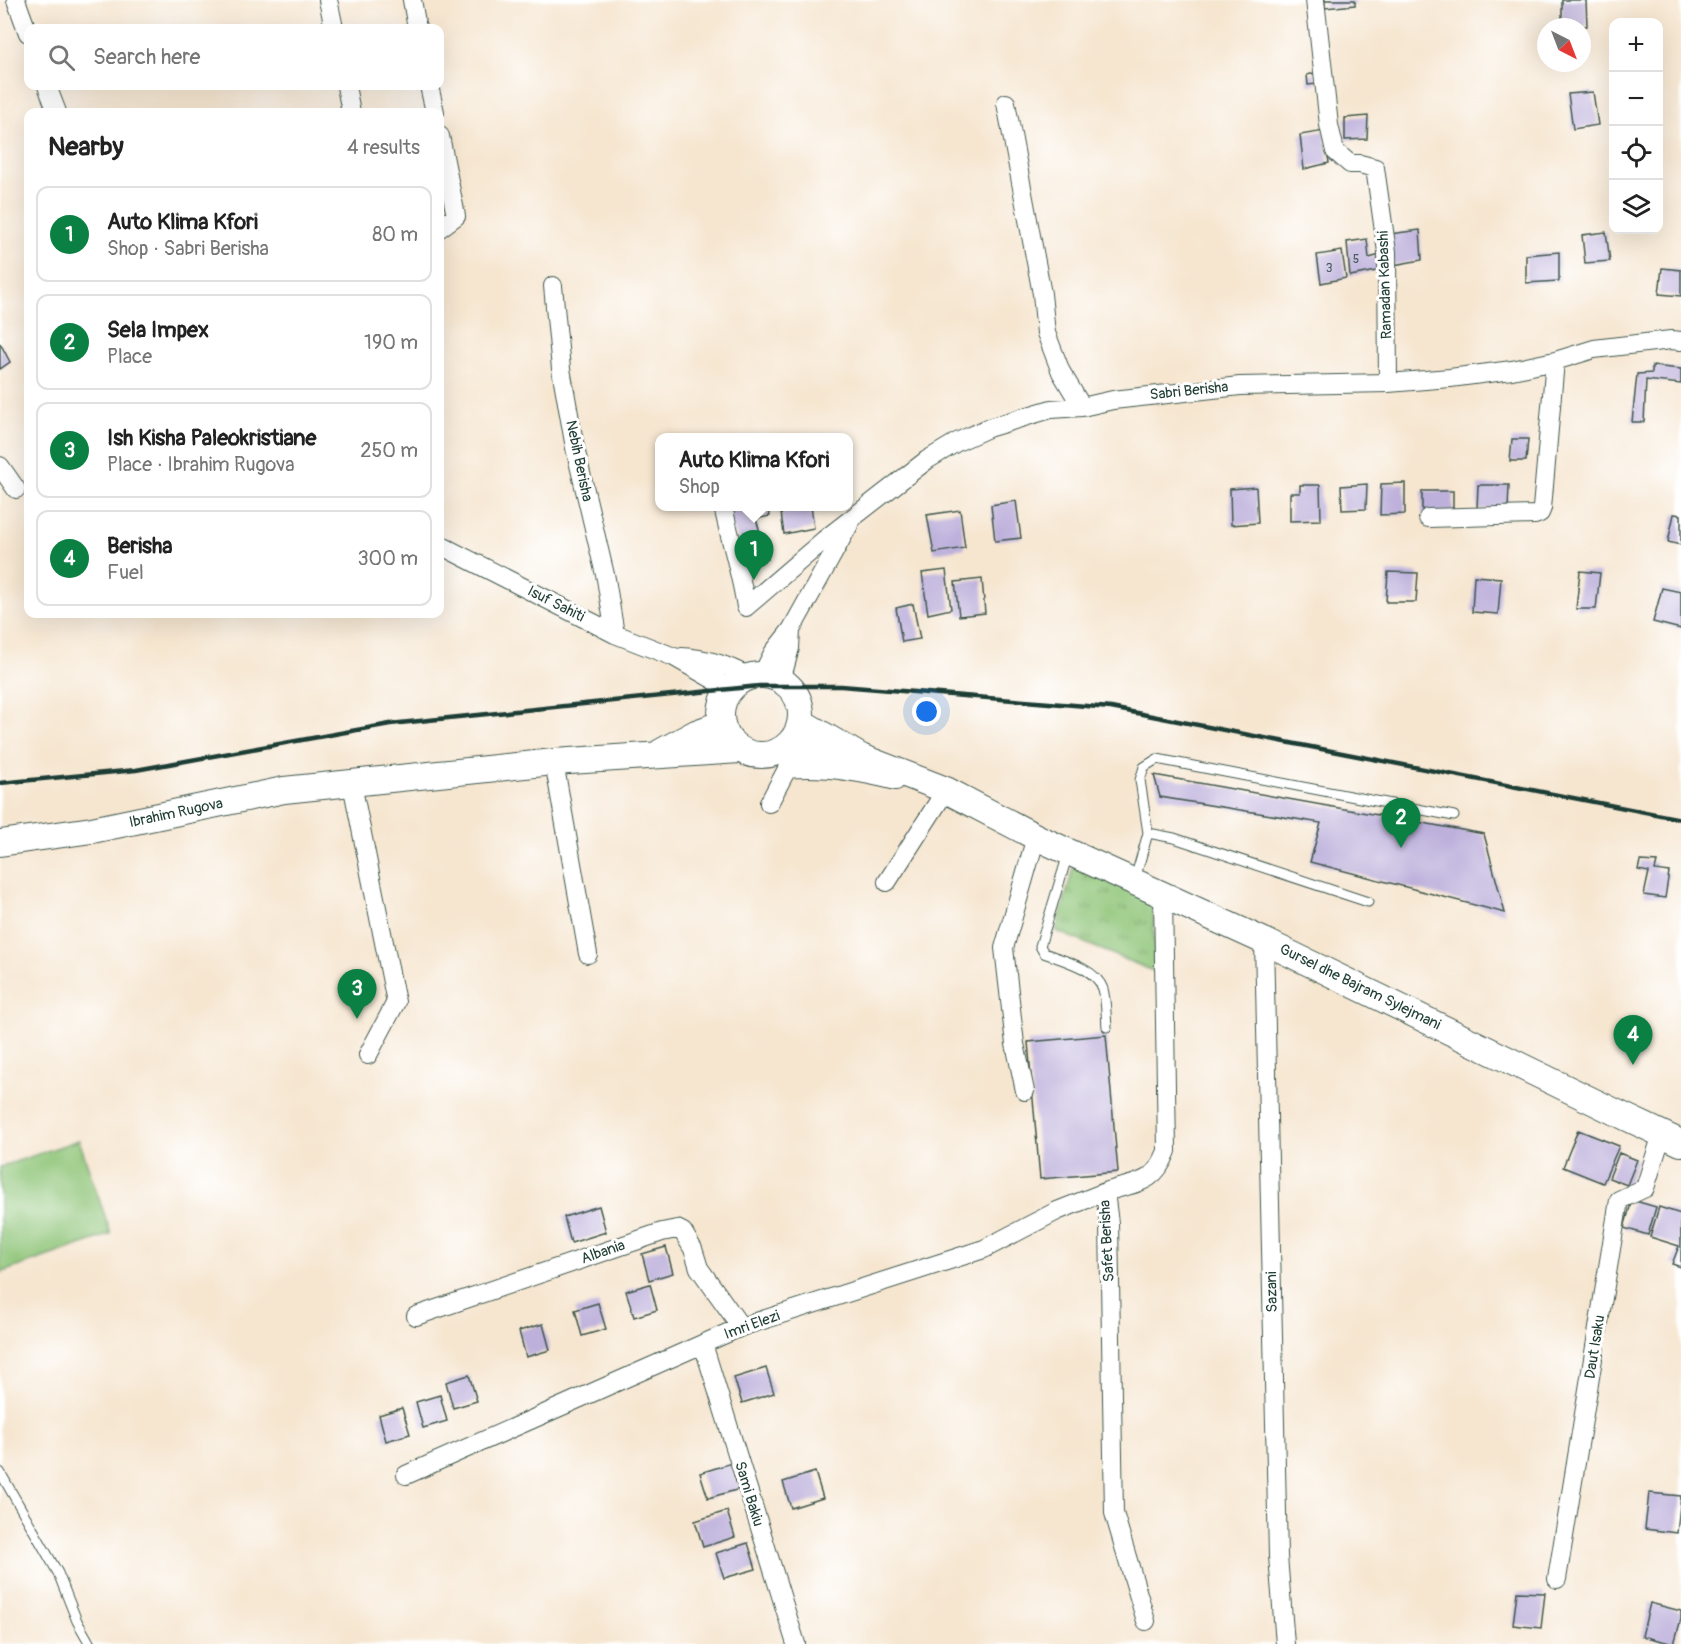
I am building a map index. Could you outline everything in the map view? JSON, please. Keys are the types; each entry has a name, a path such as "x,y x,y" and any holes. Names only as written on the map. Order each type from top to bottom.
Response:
{"street":[{"path":"16,0 25,24"},
{"path":"328,0 333,24"},
{"path":"412,0 416,24"},
{"name":"Ramadan Kabashi","path":"1315,0 1329,125 1335,151 1350,164 1375,168 1387,252 1388,383"},
{"path":"49,90 55,108"},
{"path":"347,90 350,108"},
{"path":"430,90 434,108"},
{"path":"1006,103 1042,294 1046,333 1060,372 1082,407"},
{"path":"444,156 456,216 444,225"},
{"name":"Nebih Berisha","path":"553,286 561,369 575,448 606,579 615,634"},
{"name":"Sabri Berisha","path":"724,511 742,579 746,607 824,540 927,460 957,442 988,428 1051,409 1240,386 1388,383 1450,378 1555,362 1594,349 1671,340 1681,341"},
{"path":"1428,518 1540,513 1555,362"},
{"path":"0,466 16,489"},
{"name":"Sabri Berisha","path":"756,680 790,648 791,630 853,518"},
{"name":"Isuf Sahiti","path":"444,547 615,634 674,657 698,658 756,680"},
{"path":"769,803 785,759 791,742 801,722 801,710 791,688 756,680 724,699 720,712 725,734 740,750 761,756 772,754 785,759 806,767 861,772 944,794 887,882"},
{"name":"Gursel dhe Bajram Sylejmani","path":"801,722 861,757 1264,940 1672,1138"},
{"name":"Ibrahim Rugova","path":"655,755 696,733 721,724"},
{"name":"Ibrahim Rugova","path":"0,843 92,830 284,790 554,762 740,750"},
{"name":"Gursel dhe Bajram Sylejmani","path":"785,759 861,757"},
{"path":"554,762 588,954"},
{"path":"352,784 396,1002 368,1055"},
{"path":"1025,1092 1015,1044 1004,948 1036,837"},
{"name":"Safet Berisha","path":"1146,1621 1114,1513 1109,1222 1105,1192 1150,1179 1162,1164 1167,1151 1163,895"},
{"name":"Sazani","path":"1264,940 1278,1556 1285,1644"},
{"name":"Daut Isaku","path":"1557,1579 1619,1200 1645,1188 1672,1138"},
{"name":"Imri Elezi","path":"406,1475 741,1327 984,1249 1057,1211 1105,1192"},
{"name":"Albania","path":"416,1316 651,1235 677,1229 683,1232 693,1249 699,1268 741,1327"},
{"name":"Sami Bakiu","path":"703,1344 796,1644"}],"lane":[{"path":"1135,882 1148,833 1140,780 1144,767 1157,759 1454,816"},
{"path":"1148,833 1173,838 1368,902"},
{"path":"1069,852 1040,946 1044,953 1062,958 1093,975 1103,988 1107,1027"},
{"path":"0,1472 58,1574 77,1621 90,1644"}],"green space":[{"path":"1074,865 1152,895 1156,972 1056,931"},
{"path":"79,1140 111,1234 0,1273 0,1167"}],"building":[{"path":"1325,0 1355,0 1355,5 1325,8"},
{"path":"1562,0 1586,0 1587,18 1562,18"},
{"path":"1315,73 1317,84 1308,85 1307,75"},
{"path":"1593,92 1598,125 1573,129 1568,94"},
{"path":"1368,116 1367,139 1345,140 1345,118"},
{"path":"1324,131 1329,163 1304,169 1300,135"},
{"path":"1420,230 1422,260 1393,265 1390,234"},
{"path":"1606,232 1610,261 1585,263 1582,235"},
{"path":"1367,239 1369,258 1380,255 1382,270 1350,276 1347,242"},
{"path":"1342,251 1346,278 1321,283 1317,255"},
{"path":"1559,252 1559,281 1526,283 1526,255"},
{"path":"1662,268 1681,270 1681,296 1659,294"},
{"path":"0,343 10,362 0,369"},
{"path":"1652,366 1681,369 1681,384 1646,380 1644,422 1632,422 1637,374 1652,373"},
{"path":"1512,439 1528,439 1526,461 1510,461"},
{"path":"1405,483 1405,514 1380,515 1381,484"},
{"path":"1367,484 1366,509 1342,510 1341,486"},
{"path":"1300,485 1320,485 1321,520 1290,521 1290,493 1300,493"},
{"path":"1478,485 1509,485 1508,509 1477,509"},
{"path":"1256,487 1258,523 1231,525 1230,489"},
{"path":"1422,491 1453,491 1453,512 1422,514"},
{"path":"1016,501 1021,538 995,541 991,505"},
{"path":"960,510 965,548 934,553 927,515"},
{"path":"728,511 769,511 770,516 756,519 768,559 747,567"},
{"path":"781,511 812,511 814,528 784,534"},
{"path":"1674,514 1681,515 1681,545 1668,542"},
{"path":"946,570 951,609 928,614 922,573"},
{"path":"1580,571 1600,573 1596,609 1576,609"},
{"path":"1388,572 1418,573 1416,602 1386,602"},
{"path":"1474,576 1501,578 1498,614 1472,612"},
{"path":"982,579 985,613 959,616 955,582"},
{"path":"1662,588 1681,592 1681,629 1653,622"},
{"path":"913,604 920,639 902,642 896,608"},
{"path":"1154,775 1484,834 1505,913 1310,862 1321,823 1160,797"},
{"path":"1640,861 1657,862 1655,870 1669,872 1665,898 1644,895 1649,872 1638,870"},
{"path":"1106,1035 1118,1172 1040,1179 1028,1042"},
{"path":"1578,1130 1619,1146 1603,1183 1563,1167"},
{"path":"1619,1153 1637,1160 1627,1185 1609,1178"},
{"path":"1632,1200 1656,1207 1648,1235 1624,1228"},
{"path":"599,1206 606,1232 571,1243 564,1217"},
{"path":"1659,1207 1681,1214 1681,1267 1672,1264 1679,1246 1650,1237"},
{"path":"666,1247 673,1273 649,1280 642,1254"},
{"path":"650,1284 657,1310 634,1317 626,1291"},
{"path":"598,1303 606,1329 582,1336 575,1310"},
{"path":"543,1324 550,1350 526,1357 519,1331"},
{"path":"766,1368 774,1393 742,1403 734,1378"},
{"path":"469,1375 477,1401 453,1408 446,1382"},
{"path":"440,1395 447,1421 423,1428 416,1402"},
{"path":"402,1408 410,1434 386,1441 379,1415"},
{"path":"732,1463 740,1489 708,1498 700,1473"},
{"path":"815,1472 823,1498 791,1508 783,1482"},
{"path":"1649,1493 1681,1496 1677,1533 1645,1529"},
{"path":"727,1511 735,1537 703,1547 695,1521"},
{"path":"748,1543 756,1569 724,1578 716,1553"},
{"path":"1517,1592 1545,1593 1541,1628 1513,1625"},
{"path":"1650,1603 1681,1611 1674,1644 1642,1636"}],"railway":[{"path":"0,783 136,770 390,724 759,686 841,686 1111,708 1681,819"}],"place":[{"name":"Auto Klima Kfori","path":"754,580"},
{"name":"Sela Impex","path":"1401,848"},
{"name":"Ish Kisha Paleokristiane","path":"357,1019"},
{"name":"Berisha","path":"1633,1065"}]}
